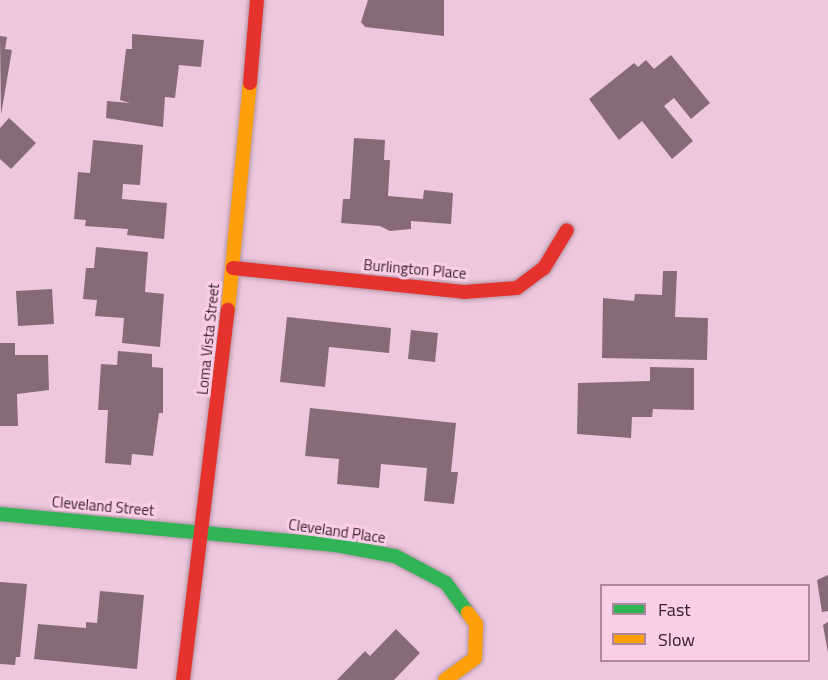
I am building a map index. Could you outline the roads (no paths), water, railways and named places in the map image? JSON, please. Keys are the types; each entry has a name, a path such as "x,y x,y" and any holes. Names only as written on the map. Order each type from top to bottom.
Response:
{"street":[{"name":"Loma Vista Street","path":"183,680 204,531 233,268 257,0"},
{"name":"Burlington Place","path":"233,268 464,292 517,288 544,268 567,230"},
{"name":"Cleveland Street","path":"0,514 204,531"},
{"name":"Cleveland Place","path":"204,531 395,556 446,583 476,624 475,658 445,680"}]}
